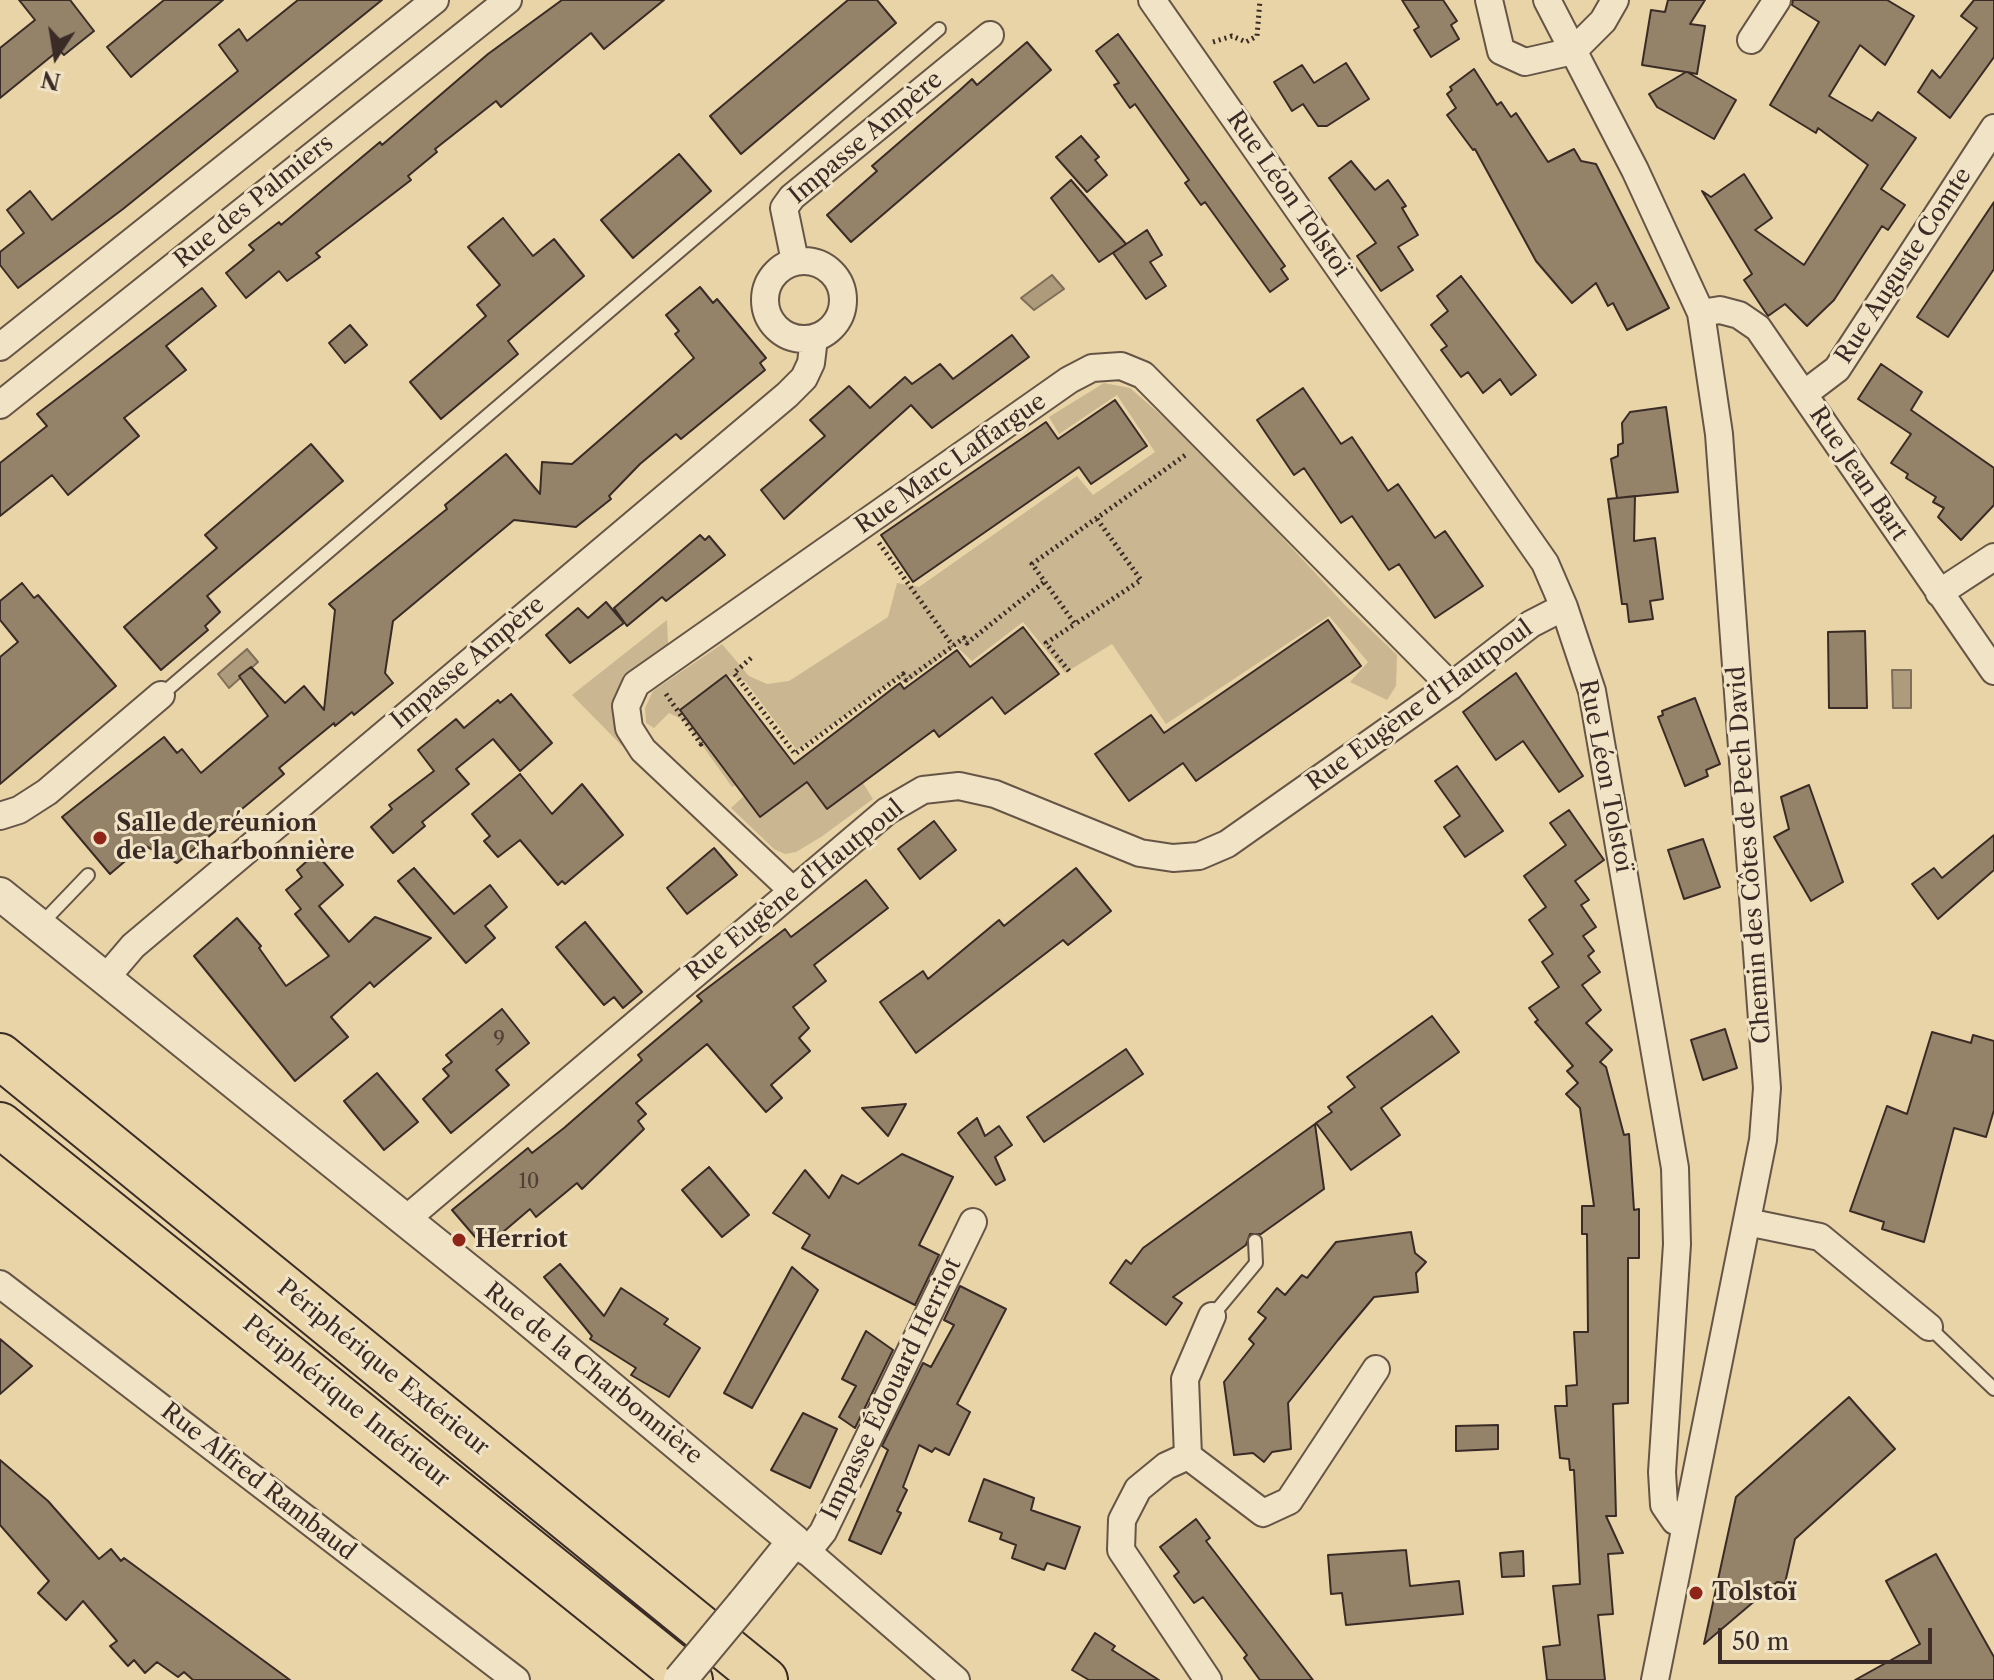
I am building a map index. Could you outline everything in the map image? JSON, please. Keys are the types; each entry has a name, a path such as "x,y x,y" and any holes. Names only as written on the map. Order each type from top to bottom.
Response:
{"highway":[{"name":"Périphérique Extérieur","path":"0,1056 765,1680"},
{"name":"Périphérique Intérieur","path":"0,1125 690,1680"}],"street":[{"name":"Rue des Palmiers","path":"0,347 435,0"},
{"name":"Rue des Palmiers","path":"0,405 508,0"},
{"name":"Rue Léon Tolstoï","path":"1152,0 1545,563 1564,607 1592,691 1675,1168 1676,1259 1662,1472 1664,1505 1675,1521 1685,1524"},
{"path":"1489,0 1501,51 1525,62 1573,51 1603,21 1615,0"},
{"name":"Chemin des Côtes de Pech David","path":"1547,0 1642,183 1701,313 1719,434 1767,1088 1763,1140 1655,1680"},
{"path":"1751,40 1777,0"},
{"name":"Impasse Ampère","path":"795,261 784,208 792,197 990,35"},
{"name":"Rue Auguste Comte","path":"1804,394 1837,369 1994,128"},
{"path":"805,260 827,267 835,275 843,296 843,307 833,326 814,338 791,337 773,324 767,314 765,292 768,282 784,265 795,261 805,260"},
{"name":"Rue Jean Bart","path":"1701,313 1720,310 1739,315 1758,328 1994,671"},
{"name":"Impasse Ampère","path":"104,980 133,946 787,395 804,378 811,363 814,338"},
{"name":"Rue Marc Laffargue","path":"792,890 643,750 629,728 626,706 636,684 653,669 866,524 1069,380 1092,368 1121,366 1143,375 1451,686"},
{"path":"1939,593 1994,557"},
{"name":"Rue Eugène d'Hautpoul","path":"404,1221 887,811 923,790 959,786 995,794 1140,853 1173,858 1199,856 1227,844 1451,686 1531,624 1564,607"},
{"path":"0,816 19,810 47,792 161,695"},
{"name":"Rue de la Charbonnière","path":"0,894 800,1546 956,1680"},
{"name":"Impasse Édouard Herriot","path":"800,1546 823,1532 973,1222"},
{"path":"1747,1222 1820,1237 1929,1327"},
{"name":"Rue Alfred Rambaud","path":"0,1284 516,1680"},
{"path":"1188,1456 1185,1379 1212,1316"},
{"path":"1188,1456 1263,1513 1289,1501 1376,1369"},
{"path":"1188,1456 1166,1466 1138,1489 1122,1520 1121,1550 1208,1680"},
{"path":"680,1680 744,1603 800,1546"}],"lane":[{"path":"161,695 939,29"},
{"path":"39,926 88,875"},
{"path":"1212,1316 1256,1263 1255,1241"},
{"path":"1929,1327 1994,1389"}],"path":[{"path":"1205,44 1232,36 1246,42 1257,36 1260,0"},
{"path":"1075,624 1032,564 1198,447"},
{"path":"1069,671 1046,643 1141,580 1097,519"},
{"path":"866,524 953,646"},
{"path":"751,658 734,673 795,754 903,674 906,680 964,638 967,643 1044,582"},
{"path":"653,669 701,744 703,740"}],"shaded area":[{"path":"1052,275 1064,289 1034,310 1021,298"},
{"path":"1104,383 1130,388 1198,447 1345,605 1397,655 1396,686 1387,700 1350,682 1368,662 1329,616 1166,724 1112,644 1065,673 1023,622 972,661 956,646 907,683 896,679 797,750 745,681 726,675 680,710 736,785 732,787 684,720 669,713 654,728 646,723 645,708 653,691 722,644 749,676 767,684 789,681 888,617 897,583 919,587 1077,476 1093,495 1155,452 1117,395 1059,434 1049,417"},
{"path":"667,620 668,644 625,679 614,699 613,717 627,751 572,695"},
{"path":"247,649 258,662 229,688 218,674"},
{"path":"1892,670 1911,670 1911,708 1893,708"},
{"path":"807,782 827,809 863,783 873,799 821,837 796,852 785,854 774,849 731,808 744,796 761,817"}],"building":[{"path":"19,0 70,0 94,31 64,55 59,50 0,98 0,48 35,20"},
{"path":"164,0 223,0 131,77 107,47"},
{"path":"298,0 382,0 123,209 18,288 0,265 0,252 24,233 7,210 30,191 52,220 238,71 219,45 239,29 247,41"},
{"path":"562,0 664,0 604,49 591,33 501,107 496,101 435,149 437,152 408,176 411,180 316,253 320,257 287,281 279,271 246,298 226,273 254,250 249,245 279,222 281,225 380,142 382,145 488,54"},
{"path":"848,0 877,0 896,23 741,154 710,116"},
{"path":"1402,0 1443,0 1457,21 1451,25 1459,39 1431,57 1414,30 1419,27"},
{"path":"1668,0 1705,0 1690,24 1705,26 1697,74 1687,72 1736,100 1714,139 1657,107 1649,94 1686,72 1642,65 1651,10 1665,12"},
{"path":"1793,0 1887,0 1914,16 1885,65 1860,45 1829,96 1872,121 1878,112 1916,138 1881,189 1905,205 1888,230 1882,226 1834,300 1807,326 1785,304 1768,316 1744,280 1752,274 1702,191 1711,197 1744,174 1772,218 1755,230 1804,265 1868,165 1818,128 1816,133 1770,105 1819,22 1792,5"},
{"path":"1974,0 1994,0 1994,57 1950,118 1918,92 1932,70 1940,78 1977,28 1961,16"},
{"path":"1118,34 1285,266 1281,269 1288,279 1270,292 1205,202 1201,205 1185,183 1189,180 1135,104 1130,108 1114,85 1119,83 1096,51"},
{"path":"1027,42 1051,70 851,242 827,215 877,171 872,166 972,79 977,85"},
{"path":"1346,63 1369,99 1327,126 1318,126 1303,104 1292,111 1274,82 1302,65 1314,83"},
{"path":"1474,69 1497,105 1501,102 1511,117 1516,113 1548,162 1574,149 1581,161 1596,164 1669,308 1627,330 1613,303 1608,306 1596,283 1572,303 1536,261 1475,149 1447,115 1456,108 1447,94 1452,90 1450,87"},
{"path":"1081,136 1099,157 1095,160 1107,175 1087,192 1056,157"},
{"path":"679,154 711,191 633,258 601,220"},
{"path":"1351,161 1375,190 1388,180 1406,206 1402,208 1418,235 1398,247 1413,270 1381,291 1357,256 1376,243 1329,178"},
{"path":"1071,180 1126,244 1099,262 1051,198"},
{"path":"1994,202 1994,269 1948,337 1917,317"},
{"path":"503,218 533,256 554,239 584,276 508,341 518,354 441,419 410,382 486,316 477,305 500,285 468,247"},
{"path":"1147,230 1162,255 1150,262 1166,286 1146,299 1113,253"},
{"path":"1461,276 1536,375 1511,395 1500,379 1483,393 1468,372 1461,377 1441,350 1447,346 1431,325 1448,311 1437,296"},
{"path":"700,287 713,303 717,299 766,358 760,363 765,370 681,439 676,434 640,464 609,496 611,499 576,527 514,520 393,621 385,673 393,683 354,715 352,712 335,726 334,723 279,768 284,774 177,863 144,845 110,874 62,817 164,737 177,753 182,749 201,773 268,716 239,676 251,667 285,703 304,686 324,710 335,610 329,604 447,509 445,505 506,454 540,494 542,462 572,464 694,358 675,334 679,331 666,315"},
{"path":"202,288 216,306 166,346 186,370 124,418 139,436 68,495 52,475 0,516 0,463 47,426 37,414"},
{"path":"350,325 367,345 345,363 329,343"},
{"path":"1012,335 1029,357 932,428 911,405 784,519 761,490 825,436 810,420 849,386 870,408 905,377 912,384 940,364 953,379"},
{"path":"1881,364 1922,392 1911,410 1994,468 1994,505 1961,540 1938,517 1944,508 1933,502 1936,497 1906,478 1908,474 1891,463 1911,434 1858,399"},
{"path":"1303,388 1341,444 1352,437 1388,491 1398,484 1435,538 1445,531 1483,586 1435,618 1399,564 1389,570 1352,516 1341,523 1304,468 1294,475 1257,420"},
{"path":"1115,400 1147,446 1091,484 1079,467 913,582 881,535 1046,422 1058,439"},
{"path":"1666,407 1678,492 1617,498 1611,459 1618,456 1618,445 1623,443 1622,423 1630,412"},
{"path":"311,444 343,481 207,596 220,612 205,626 208,630 161,670 124,627 217,548 205,535"},
{"path":"1635,496 1634,541 1655,538 1663,599 1650,601 1653,619 1629,622 1627,604 1622,604 1608,499"},
{"path":"700,535 705,540 709,536 725,555 666,601 662,597 627,626 614,608"},
{"path":"22,583 34,598 38,595 116,686 0,784 0,657 18,642 0,620 0,601"},
{"path":"606,602 624,623 570,663 546,635 578,608 588,618"},
{"path":"1328,620 1361,666 1196,781 1183,763 1129,801 1095,754 1151,715 1164,733"},
{"path":"1023,627 1059,674 1005,714 992,697 939,737 934,730 827,809 807,782 760,817 680,710 726,675 794,764 900,683 904,689 957,650 970,667"},
{"path":"1865,631 1867,708 1829,708 1828,632"},
{"path":"1516,673 1583,776 1559,792 1523,741 1496,760 1463,712"},
{"path":"511,694 552,743 520,771 493,739 456,769 469,784 422,822 425,826 393,853 371,827 392,809 389,805 434,771 418,750 456,719 464,728 498,700 500,703"},
{"path":"1695,698 1720,764 1706,770 1708,776 1685,786 1658,717 1663,715 1662,711"},
{"path":"1457,766 1503,831 1465,857 1444,827 1460,816 1435,781"},
{"path":"520,774 552,814 582,784 623,835 565,884 562,881 558,885 520,840 498,857 484,841 490,836 472,814"},
{"path":"1809,785 1843,882 1811,901 1774,837 1789,829 1781,797"},
{"path":"1569,810 1604,860 1575,881 1589,900 1581,905 1596,927 1583,936 1594,951 1588,956 1600,972 1582,985 1601,1010 1586,1023 1612,1050 1600,1062 1606,1067 1624,1135 1629,1134 1634,1210 1639,1209 1639,1258 1628,1258 1628,1403 1613,1404 1616,1516 1606,1516 1623,1553 1608,1554 1613,1614 1598,1615 1605,1680 1547,1680 1543,1647 1560,1645 1553,1586 1580,1584 1574,1470 1570,1470 1569,1459 1560,1458 1555,1406 1567,1406 1566,1386 1577,1385 1574,1332 1588,1332 1587,1234 1582,1234 1582,1206 1594,1206 1580,1108 1566,1094 1578,1083 1567,1071 1573,1066 1535,1022 1538,1020 1529,1008 1559,987 1542,962 1553,954 1529,920 1546,907 1524,876 1566,845 1550,823"},
{"path":"934,821 956,850 920,879 898,849"},
{"path":"1994,835 1994,870 1938,919 1912,884 1934,868 1942,878"},
{"path":"1703,839 1720,887 1684,899 1668,850"},
{"path":"714,848 737,875 687,914 667,888"},
{"path":"316,853 343,885 319,906 349,942 375,917 431,938 374,987 370,982 331,1017 348,1037 295,1081 194,956 237,918 261,946 259,948 286,986 329,956 295,914 301,909 286,890 302,877 297,870"},
{"path":"414,868 454,914 490,885 507,907 485,926 495,938 466,963 398,881"},
{"path":"1076,868 1111,911 1068,945 1063,940 916,1053 880,1002 923,971 928,979 999,920 1004,926"},
{"path":"866,880 888,908 814,965 826,981 793,1007 809,1028 799,1038 810,1051 771,1085 782,1098 766,1112 707,1044 636,1103 646,1114 638,1121 644,1129 582,1189 577,1183 536,1217 530,1209 496,1238 493,1234 487,1240 481,1233 476,1238 452,1210 528,1148 532,1153 564,1128 642,1060 638,1055 702,1001 697,996 785,929 791,937"},
{"path":"585,922 642,992 623,1008 614,997 604,1005 556,947"},
{"path":"502,1009 529,1043 496,1070 509,1085 451,1133 423,1099 449,1076 443,1069 452,1062 446,1055"},
{"path":"1432,1016 1459,1052 1381,1108 1400,1135 1351,1170 1316,1123 1332,1112 1328,1107 1355,1087 1347,1077"},
{"path":"1725,1029 1737,1068 1703,1080 1691,1040"},
{"path":"1932,1032 1971,1043 1973,1035 1994,1041 1994,1110 1986,1137 1954,1128 1924,1242 1882,1229 1884,1222 1850,1211 1887,1106 1907,1114"},
{"path":"1126,1049 1143,1074 1044,1142 1027,1117"},
{"path":"377,1073 418,1122 384,1150 344,1101"},
{"path":"906,1104 888,1136 862,1108"},
{"path":"977,1118 985,1136 999,1126 1012,1145 995,1157 1005,1180 996,1185 958,1133"},
{"path":"1315,1124 1324,1189 1261,1234 1250,1234 1246,1245 1173,1297 1182,1303 1166,1325 1110,1283 1126,1260 1131,1264 1143,1248"},
{"path":"902,1154 953,1177 919,1245 939,1255 915,1305 802,1248 810,1235 773,1213 805,1170 829,1198 842,1175 858,1184"},
{"path":"709,1167 749,1215 722,1237 682,1190"},
{"path":"1411,1232 1415,1253 1426,1262 1416,1273 1418,1292 1374,1297 1338,1340 1288,1403 1291,1449 1272,1452 1264,1462 1253,1453 1234,1455 1224,1382 1254,1344 1249,1339 1266,1318 1258,1312 1277,1288 1285,1295 1302,1275 1307,1278 1336,1242"},
{"path":"560,1264 604,1316 621,1288 668,1319 664,1324 700,1348 669,1397 631,1375 636,1368 590,1339 592,1336 544,1277"},
{"path":"792,1267 818,1290 752,1408 724,1393"},
{"path":"960,1286 1006,1309 957,1404 970,1412 949,1455 935,1448 932,1452 919,1445 903,1487 907,1490 897,1511 901,1513 881,1554 849,1540 888,1450 882,1446 923,1363 931,1367 954,1325 944,1320"},
{"path":"866,1331 893,1350 855,1428 839,1417 856,1386 842,1379"},
{"path":"0,1339 32,1366 0,1394"},
{"path":"1849,1397 1895,1449 1795,1539 1785,1583 1777,1582 1704,1644 1736,1497"},
{"path":"803,1413 837,1429 810,1488 771,1470"},
{"path":"1498,1425 1498,1449 1456,1451 1456,1426"},
{"path":"0,1460 48,1501 99,1559 111,1549 121,1561 124,1558 290,1680 193,1680 184,1672 178,1677 157,1662 145,1673 134,1660 128,1666 110,1646 117,1641 83,1601 66,1620 38,1593 49,1581 0,1525"},
{"path":"984,1479 1034,1498 1031,1510 1080,1527 1065,1569 1047,1563 1044,1570 1012,1558 1016,1545 1000,1539 1002,1533 969,1521"},
{"path":"1196,1519 1210,1538 1206,1541 1313,1680 1260,1680 1244,1658 1247,1655 1203,1597 1194,1603 1174,1576 1179,1572 1160,1547"},
{"path":"1406,1550 1410,1586 1459,1581 1463,1614 1346,1625 1342,1593 1331,1594 1328,1555"},
{"path":"1523,1551 1524,1576 1502,1577 1500,1553"},
{"path":"1936,1554 1994,1657 1994,1680 1855,1680 1920,1644 1886,1581"},
{"path":"1095,1633 1115,1646 1112,1650 1159,1680 1089,1680 1072,1670"}],"place":[{"name":"Salle de réunion de la Charbonnière","path":"100,838"},
{"name":"Herriot","path":"459,1240"},
{"name":"Tolstoï","path":"1696,1593"}]}
